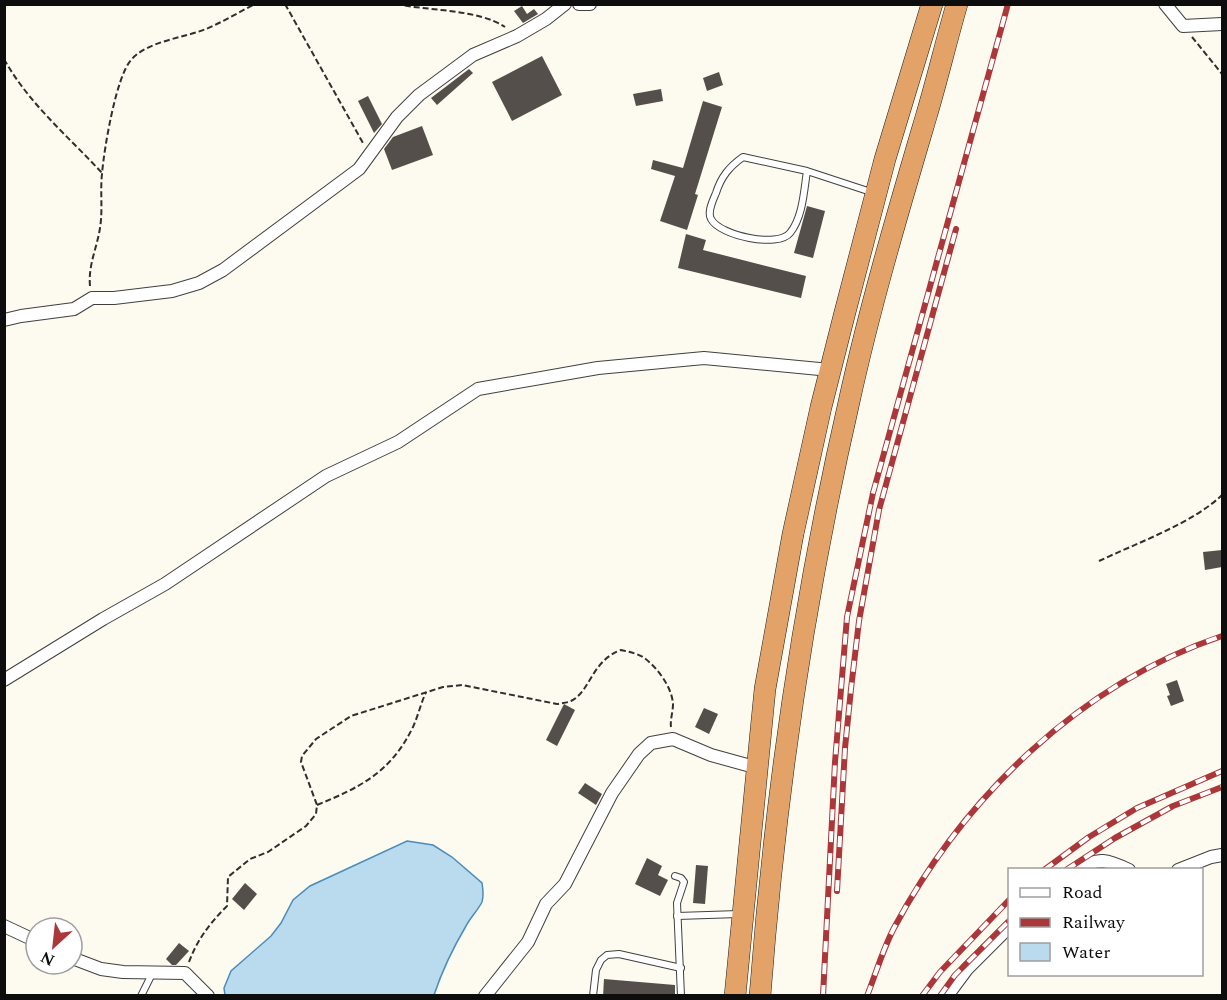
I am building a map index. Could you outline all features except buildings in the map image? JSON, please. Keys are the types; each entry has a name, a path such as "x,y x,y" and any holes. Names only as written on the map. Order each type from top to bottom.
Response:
{"highway":[{"path":"735,996 765,689 798,512 830,370 885,159 932,4"},
{"path":"760,996 770,877 795,674 819,545 849,401 877,287 957,4"}],"street":[{"path":"4,320 74,309 92,298 172,291 199,283 223,270 359,169 397,117 419,95 473,55 517,36 546,19 565,4"},
{"path":"579,4 590,4"},
{"path":"1165,4 1183,26 1222,24"},
{"path":"4,680 165,584 326,476 398,442 478,389 598,368 704,358 830,370"},
{"path":"485,996 528,942 546,904 565,884 612,793 633,761 651,743 673,739 711,755 758,768"},
{"path":"1183,868 1222,855"},
{"path":"1080,868 1088,862 1103,860 1125,868"},
{"path":"4,926 24,935"},
{"path":"947,996 967,969 1008,928"},
{"path":"84,963 100,969 123,972 185,973 208,996"}],"lane":[{"path":"807,171 797,221 790,233 782,240 751,239 722,229 711,220 712,202 720,180 743,157 807,171 877,194"},
{"path":"675,876 684,882 677,903 681,996"},
{"path":"677,916 742,914"},
{"path":"593,996 596,970 601,960 607,955 619,954 681,968"},
{"path":"141,996 153,972"}],"path":[{"path":"92,298 89,276 100,227 102,173 117,89 130,60 139,52 164,41 206,29 255,4"},
{"path":"285,4 369,153"},
{"path":"396,4 424,10 466,13 494,20 517,36"},
{"path":"1183,26 1222,74"},
{"path":"4,59 35,106 102,173"},
{"path":"1099,561 1171,527 1213,504 1222,495"},
{"path":"185,973 198,941 209,924 226,906 228,877 250,859 268,852 306,826 316,814 317,805 301,762 302,756 308,747 332,727 351,716 427,690 462,685 557,704 570,702 582,691 593,672 609,656 621,650 635,653 653,665 671,692 673,705 670,724 673,739"},
{"path":"317,805 352,790 380,771 408,736 427,690"}],"water":[{"path":"407,841 433,845 452,857 482,883 482,902 444,968 434,995 225,995 224,988 231,971 271,936 293,900 310,886"}],"railway":[{"path":"823,996 835,762 847,617 873,493 1008,4"},
{"path":"837,891 845,748 859,621 879,510 956,229"},
{"path":"867,996 890,936 922,880 955,834 991,791 1031,751 1074,715 1121,683 1170,657 1222,636"},
{"path":"1047,868 1089,837 1137,808 1222,771"},
{"path":"1069,868 1115,838 1173,806 1222,787"},
{"path":"922,996 940,972 1008,901"},
{"path":"940,996 955,975 1008,922"}]}
